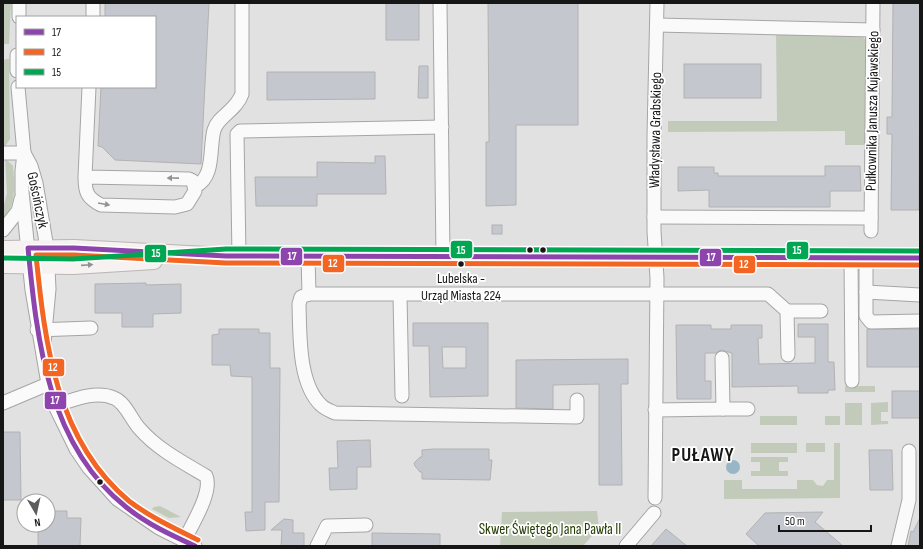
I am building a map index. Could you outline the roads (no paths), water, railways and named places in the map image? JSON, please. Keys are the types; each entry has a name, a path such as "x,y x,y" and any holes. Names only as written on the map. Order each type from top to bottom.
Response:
{"main road":[{"path":"3,248 74,248 232,256 656,256 920,258"},
{"path":"3,265 48,266 232,256"}],"street":[{"path":"19,3 19,16"},
{"path":"92,16 93,3"},
{"path":"196,186 203,182 208,174 214,129 220,120 239,104 242,94 242,3"},
{"path":"440,3 443,256"},
{"name":"Władysława Grabskiego","path":"655,498 657,294 654,217 657,3"},
{"name":"Pułkownika Janusza Kujawskiego","path":"654,217 871,225 873,3"},
{"path":"657,25 873,30"},
{"name":"Gościńczyk","path":"18,88 24,152 22,192 30,266 41,329"},
{"path":"85,177 189,179 193,181 196,186 194,195 187,204 174,207 101,205 91,200 85,191 85,177 89,88"},
{"path":"232,256 237,134 240,131 442,127"},
{"path":"3,153 24,152"},
{"name":"Gościńczyk","path":"24,152 31,166 36,183 48,248 49,289 41,329"},
{"name":"Gościńczyk","path":"3,230 11,222 18,211 22,192"},
{"path":"308,256 309,294"},
{"path":"859,257 866,292 866,316 871,322 920,321"},
{"path":"852,381 859,257"},
{"path":"866,292 920,295"},
{"path":"577,400 577,417 335,413 322,406 311,390 300,356 299,304 301,297 309,294 768,294 787,311 821,311"},
{"path":"400,295 402,396"},
{"path":"787,311 788,354"},
{"path":"55,406 88,396 103,395 115,398 139,429 159,447 206,476 205,496 189,543 140,517 117,499 89,468 76,449 55,406 48,384 41,329 91,328"},
{"path":"722,358 723,409"},
{"path":"3,403 48,384"},
{"path":"655,410 748,409"},
{"path":"898,546 909,500 909,451"},
{"path":"626,546 654,513"},
{"path":"317,546 327,526 366,525"}],"water":[{"path":"733,460 738,462 740,467 738,472 733,474 728,472 726,467 728,462"}],"place":[{"name":"Lubelska - Urząd Miasta 224","path":"461,264"}],"district":[{"name":"PUŁAWY","path":"703,454"}],"park label":[{"name":"Skwer Świętego Jana Pawła II","path":"550,529"}]}
